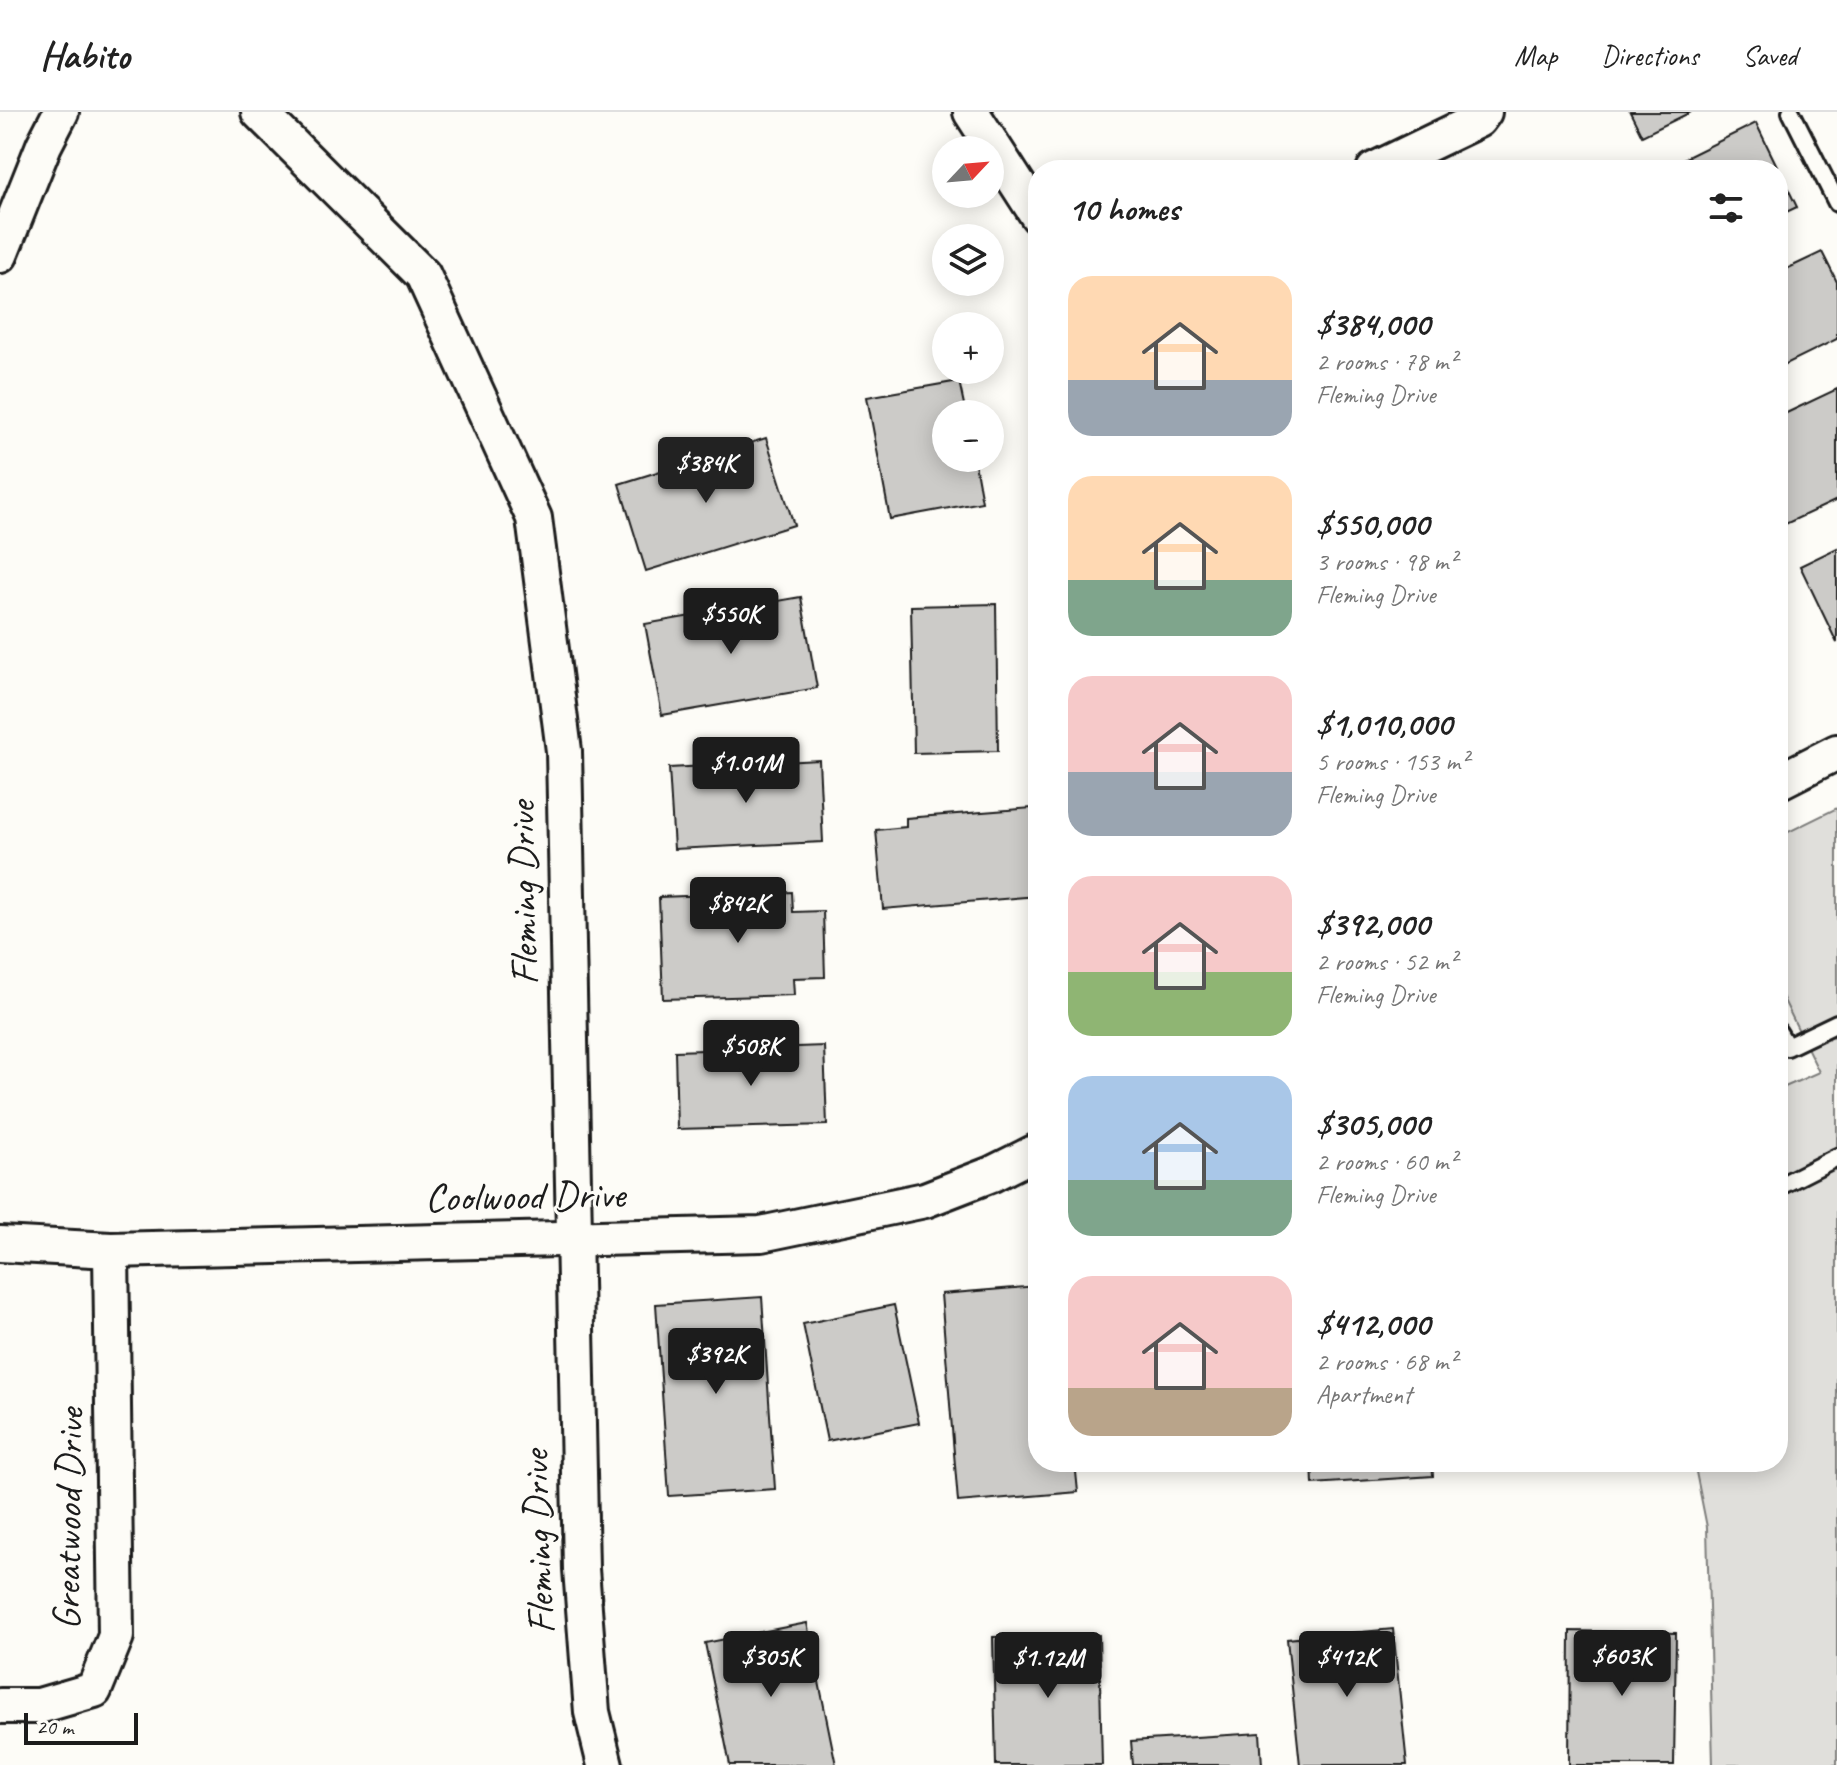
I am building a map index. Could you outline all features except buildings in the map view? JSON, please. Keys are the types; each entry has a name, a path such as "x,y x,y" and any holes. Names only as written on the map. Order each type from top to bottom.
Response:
{"street":[{"path":"0,255 44,145 61,112"},
{"name":"Fleming Drive","path":"259,112 423,275 534,518 564,751 581,1569 592,1712 605,1765"},
{"path":"971,112 1028,200"},
{"path":"1395,160 1478,120 1484,112"},
{"path":"1788,777 1837,752"},
{"name":"Coolwood Drive","path":"0,1244 111,1250 761,1234 865,1215 925,1200 992,1174 1028,1156"},
{"name":"Greatwood Drive","path":"0,1706 39,1706 94,1690 116,1636 111,1250"}],"lane":[{"path":"1791,112 1837,203"},
{"path":"1788,1046 1837,1023"},
{"path":"1788,1182 1837,1157"}],"shaded area":[{"path":"1837,808 1837,1765 1713,1765 1707,1527 1696,1472 1788,1472 1788,1086 1819,1072 1788,1008 1788,832"}]}
